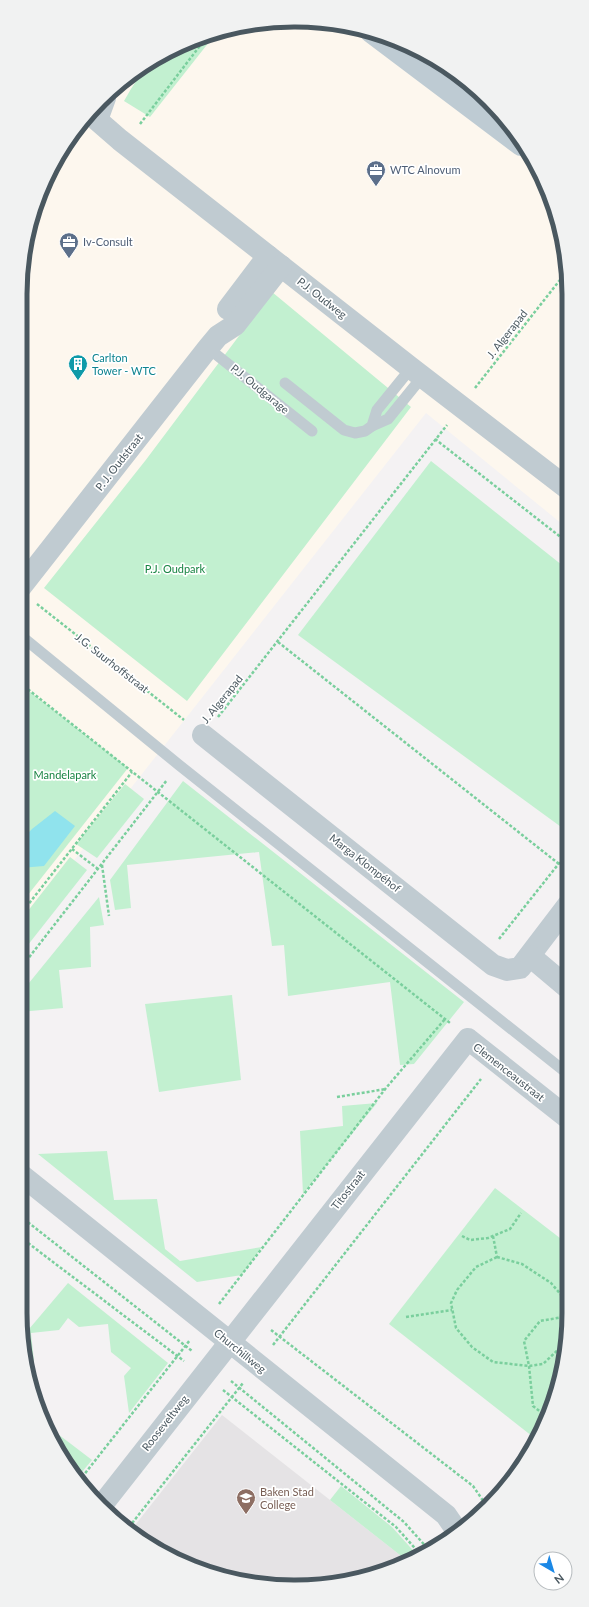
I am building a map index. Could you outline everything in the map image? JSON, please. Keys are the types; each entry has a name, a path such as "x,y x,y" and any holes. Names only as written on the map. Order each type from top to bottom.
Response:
{"main road":[{"path":"386,43 511,137"}],"street":[{"name":"P.J. Oudweg","path":"102,109 98,120 124,144 416,373 562,484"},
{"name":"P. J. Oudstraat","path":"27,593 213,342 222,318 274,261"},
{"name":"Marga Klompéhof","path":"203,735 493,965 507,970 520,968 562,913"},
{"path":"530,956 562,983"},
{"name":"Clemenceaustraat","path":"468,1039 562,1113"},
{"name":"Titostraat","path":"229,1342 468,1039"},
{"name":"Churchillweg","path":"27,1180 446,1516 454,1527"},
{"name":"Rooseveltweg","path":"105,1502 229,1342"}],"lane":[{"name":"P.J. Oudgarage","path":"213,342 312,431"},
{"name":"P.J. Oudgarage","path":"285,383 344,430 355,432 365,431 372,426 377,410 416,373"},
{"path":"27,641 179,765 562,1069"}],"path":[{"path":"124,144 202,44"},
{"name":"J. Algerapad","path":"461,407 561,279"},
{"name":"J. Algerapad","path":"203,735 278,642 435,439 562,538"},
{"name":"J.G. Suurhoffstraat","path":"27,595 203,735"},
{"path":"278,642 559,864"},
{"path":"27,689 445,1019 468,1039"},
{"path":"27,960 179,765"},
{"path":"27,906 132,772"},
{"path":"72,849 98,869"},
{"path":"485,958 562,860"},
{"path":"102,865 109,916"},
{"path":"83,1476 386,1088 445,1019"},
{"path":"131,1524 495,1060"},
{"path":"338,1097 386,1088"},
{"path":"462,1236 470,1240 493,1236 510,1229 521,1213"},
{"path":"27,1221 186,1345 404,1522 425,1546"},
{"path":"493,1236 497,1257"},
{"path":"560,1348 543,1364 529,1366 492,1362 472,1347 456,1328 451,1303 457,1290 476,1267 497,1257 522,1264 551,1284 562,1295"},
{"path":"406,1317 452,1310"},
{"path":"543,1413 533,1406 529,1366 524,1341 540,1321 562,1317"}],"shaded area":[{"path":"294,27 329,29 364,36 397,47 413,55 443,72 471,93 496,118 517,146 526,161 542,192 557,242 560,260 562,294 562,524 426,413 27,920 27,294 29,260 36,225 47,192 72,146 93,118 118,93 132,82 146,72 176,55 192,47 225,36 260,29"},
{"name":"Baken Stad College","path":"222,1415 403,1557 364,1571 329,1578 294,1580 260,1578 225,1571 192,1560 161,1544 134,1526"}],"green space":[{"path":"210,41 150,117 124,101 139,77 161,63 192,47"},
{"name":"P.J. Oudpark","path":"272,292 411,407 187,701 44,588 145,461"},
{"path":"431,461 562,565 562,828 298,635"},
{"name":"Mandelapark","path":"27,689 128,768 27,896"},
{"path":"183,781 464,1002 414,1064 400,1065 390,982 288,996 284,945 272,946 259,852 127,865 131,908 115,910 110,880"},
{"path":"125,784 144,799 97,858 76,844"},
{"path":"70,857 87,870 27,946 27,912"},
{"path":"99,897 104,925 90,927 91,967 59,970 63,1008 27,1011 27,985"},
{"path":"232,995 241,1080 159,1092 145,1004"},
{"path":"377,1103 303,1194 300,1131 343,1126 342,1106"},
{"path":"107,1151 114,1200 157,1199 165,1249 180,1261 262,1247 242,1275 197,1282 38,1154"},
{"path":"495,1188 562,1240 562,1312 560,1347 553,1382 548,1398 542,1415 531,1436 389,1324"},
{"path":"68,1283 168,1363 129,1413 124,1376 131,1368 111,1352 108,1324 79,1327 68,1318 59,1330 31,1333 34,1361 32,1364 28,1330"},
{"path":"56,1432 92,1460 82,1472 72,1461"},
{"path":"341,1486 392,1527 414,1551 403,1557 330,1500"}],"water":[{"path":"55,811 75,826 44,866 27,867 27,834"}],"place":[{"name":"WTC Alnovum","path":"376,187"},
{"name":"Iv-Consult","path":"69,259"},
{"name":"Carlton Tower - WTC","path":"78,381"},
{"name":"Baken Stad College","path":"246,1515"}]}
